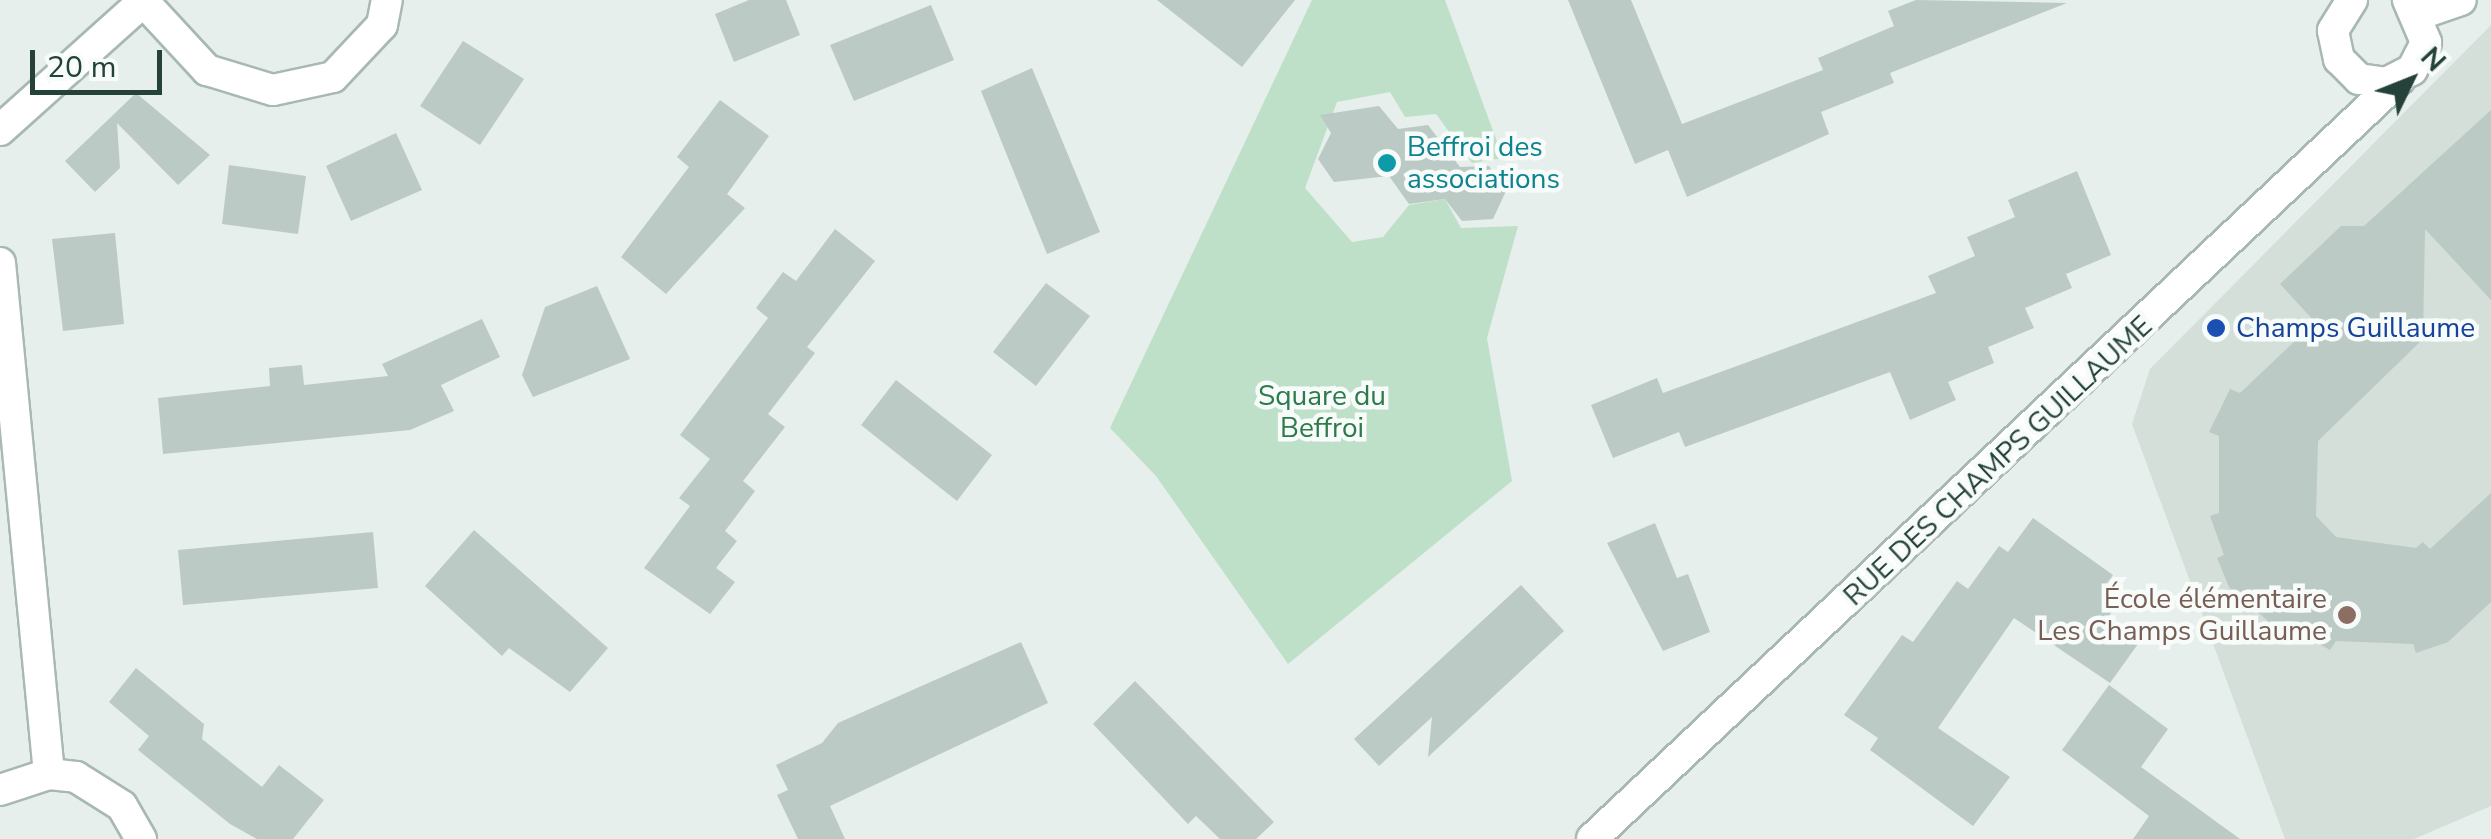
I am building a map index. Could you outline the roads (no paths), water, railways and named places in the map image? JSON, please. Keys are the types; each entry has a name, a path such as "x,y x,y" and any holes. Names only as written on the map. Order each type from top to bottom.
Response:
{"street":[{"path":"0,130 144,1 208,70 273,90 334,77 382,25 387,0"},
{"path":"2352,0 2334,31 2339,60 2359,79 2400,79"},
{"path":"2414,7 2461,0"},
{"name":"RUE DES CHAMPS GUILLAUME","path":"1592,839 2422,57 2414,7"},
{"path":"0,263 49,774"},
{"path":"0,790 49,774 102,788 141,839"}],"place":[{"name":"Beffroi des associations","path":"1387,163"},
{"name":"Champs Guillaume","path":"2216,328"},
{"name":"École élémentaire Les Champs Guillaume","path":"2347,615"}],"park label":[{"name":"Square du Beffroi","path":"1322,412"}]}
